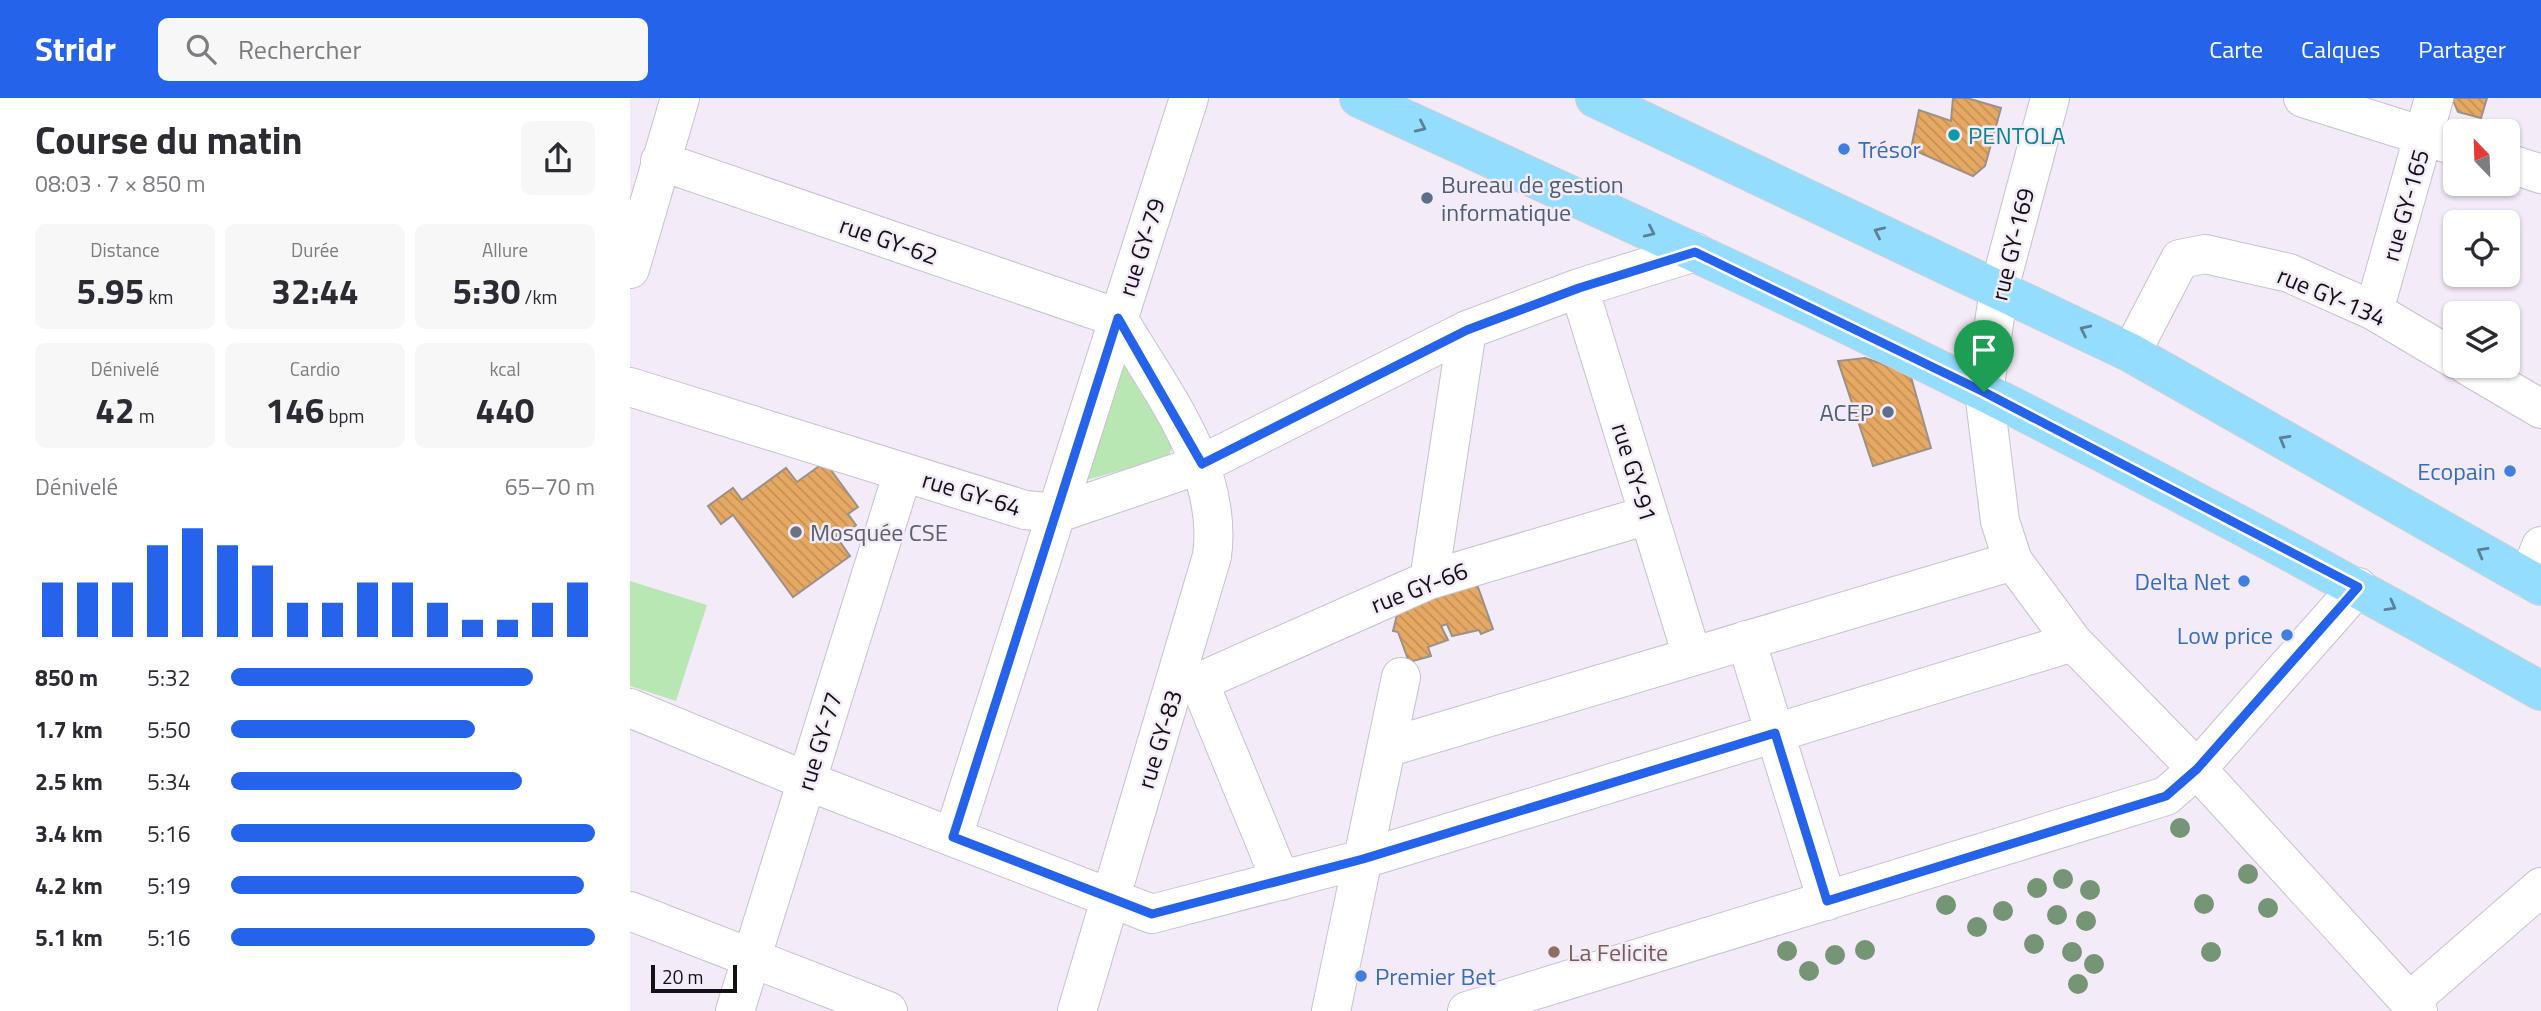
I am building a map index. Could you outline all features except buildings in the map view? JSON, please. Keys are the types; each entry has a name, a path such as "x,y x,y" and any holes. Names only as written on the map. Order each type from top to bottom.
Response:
{"main road":[{"path":"1359,98 1695,252 1984,392 2358,587 2541,691"},
{"path":"1595,98 2131,353 2537,570"}],"street":[{"path":"630,270 680,98"},
{"name":"rue GY-79","path":"953,837 1189,98"},
{"name":"rue GY-169","path":"2050,98 1999,289 1984,392 2000,522 2013,561 2073,642 2197,769 2414,1006"},
{"path":"2303,98 2440,141"},
{"name":"rue GY-165","path":"2374,311 2440,141 2434,98"},
{"name":"rue GY-62","path":"660,161 1118,318"},
{"path":"2520,167 2541,174"},
{"name":"rue GY-64","path":"630,387 1025,510 1058,513 1202,464 1467,330 1579,288 1695,252"},
{"name":"rue GY-134","path":"2131,353 2180,259 2205,254 2289,273 2374,311 2443,352"},
{"name":"rue GY-91","path":"1579,288 1692,656"},
{"path":"1118,318 1202,464"},
{"path":"1429,580 1467,330"},
{"path":"2488,378 2541,409"},
{"name":"rue GY-83","path":"1077,1011 1112,898 1188,680 1214,536 1202,464"},
{"name":"rue GY-77","path":"735,1011 903,472"},
{"name":"rue GY-66","path":"1188,680 1429,580 1648,515"},
{"path":"1386,748 2013,561"},
{"path":"1467,1011 2166,796 2197,769 2358,587"},
{"path":"1746,640 1827,901"},
{"path":"630,708 1152,914 1363,859 2073,642"},
{"path":"1331,1011 1401,677"},
{"path":"1188,680 1281,881"},
{"path":"2414,1006 2541,887"},
{"path":"630,911 888,1011"}],"green space":[{"path":"1127,360 1175,442 1168,457 1076,483 1116,363"},
{"path":"630,581 707,605 676,701 630,686"}],"place":[{"name":"PENTOLA","path":"1954,135"},
{"name":"Trésor","path":"1844,149"},
{"name":"Bureau de gestion informatique","path":"1427,198"},
{"name":"ACEP","path":"1888,412"},
{"name":"Ecopain","path":"2510,471"},
{"name":"Mosquée CSE","path":"796,532"},
{"name":"Delta Net","path":"2244,581"},
{"name":"Low price","path":"2287,635"},
{"name":"La Felicite","path":"1554,952"},
{"name":"Premier Bet","path":"1361,976"}],"route":[{"path":"1695,252 1984,392 2358,587 2197,769 2166,796 1827,901 1775,733 1363,859 1152,914 953,837 1118,318 1202,464 1467,330 1579,288 1636,273 1695,252"}]}
